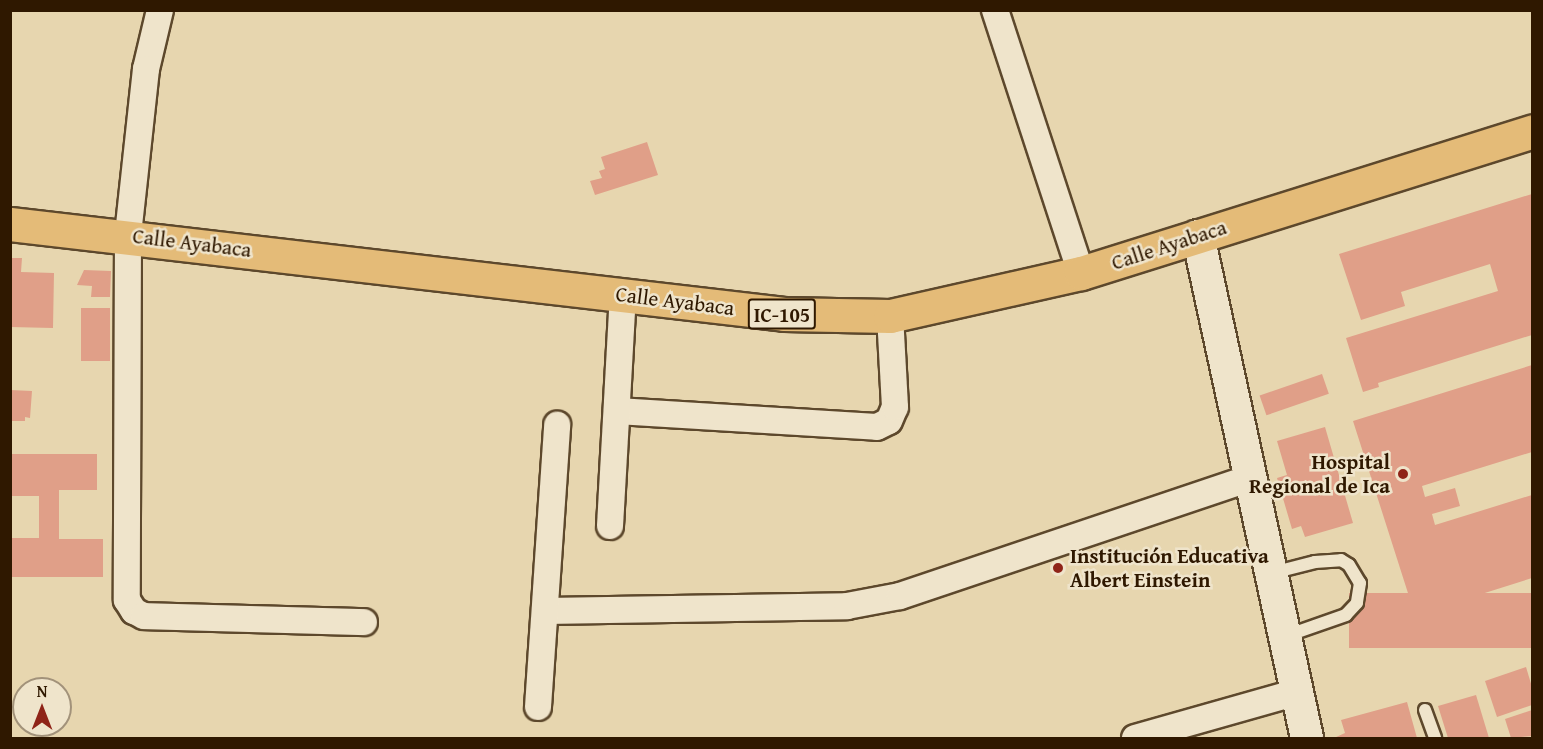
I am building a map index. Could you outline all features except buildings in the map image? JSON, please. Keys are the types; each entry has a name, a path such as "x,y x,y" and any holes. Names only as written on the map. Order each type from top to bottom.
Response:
{"main road":[{"name":"Calle Ayabaca","path":"10,224 128,235 784,314 890,316 1080,273 1533,132"}],"street":[{"path":"160,10 146,69 128,235 127,600 134,611 144,616 364,622"},
{"path":"995,10 1080,273"},
{"path":"1198,236 1307,738"},
{"path":"610,526 623,295"},
{"path":"616,411 878,427 889,421 895,407 890,316"},
{"path":"538,707 557,425"},
{"path":"545,611 847,606 900,596 1250,478"},
{"path":"1135,738 1298,692"}],"lane":[{"path":"1272,573 1315,562 1341,560 1349,565 1360,582 1357,603 1346,615 1285,636"},
{"path":"1425,710 1435,738"}],"place":[{"name":"Hospital Regional de Ica","path":"1403,474"},
{"name":"Institución Educativa Albert Einstein","path":"1058,568"}]}
